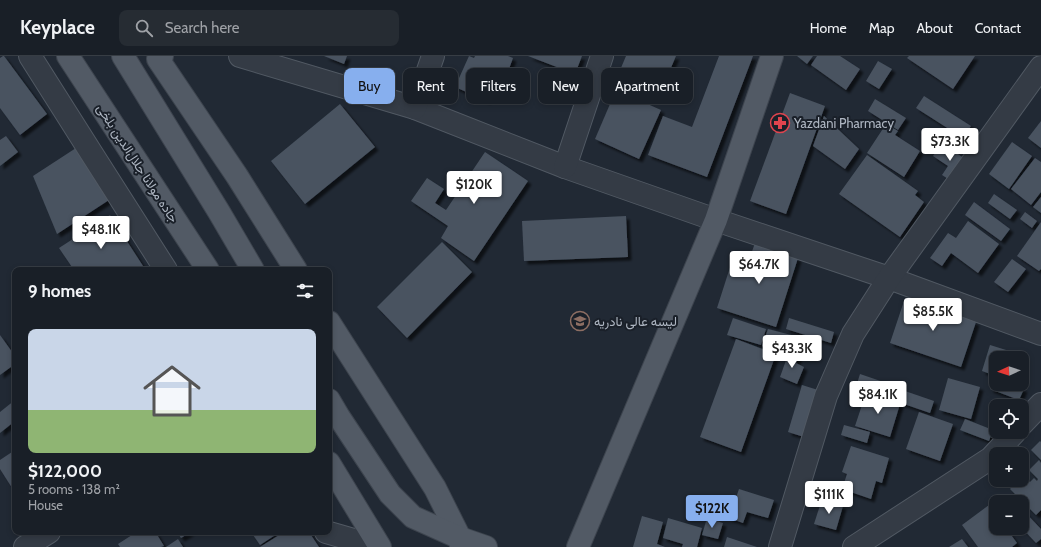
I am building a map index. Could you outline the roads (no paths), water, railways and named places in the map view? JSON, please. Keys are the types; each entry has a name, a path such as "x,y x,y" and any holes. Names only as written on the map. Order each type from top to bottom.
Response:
{"main road":[{"name":"جاده مولانا جلال‌الدین بلخی","path":"68,56 206,267"},
{"path":"123,56 251,267"},
{"path":"578,547 716,220 772,56"},
{"path":"159,57 237,176 294,267"},
{"path":"332,327 435,488 456,544"},
{"path":"332,405 390,494 413,517 456,544 486,547"},
{"path":"332,468 379,547"}],"street":[{"path":"30,56 164,267"},
{"path":"240,56 415,108 565,167 716,220 889,278 1041,334"},
{"path":"415,108 433,56"},
{"path":"565,167 602,56"},
{"path":"780,547 826,396 853,334 889,278 1041,67"},
{"path":"1029,417 1041,404"},
{"path":"854,547 991,458 1009,439"},
{"path":"332,534 379,547"},
{"path":"25,547 44,535"}],"place":[{"name":"Yazdani Pharmacy","path":"780,123"},
{"name":"لیسه عالی نادریه","path":"580,321"}]}
